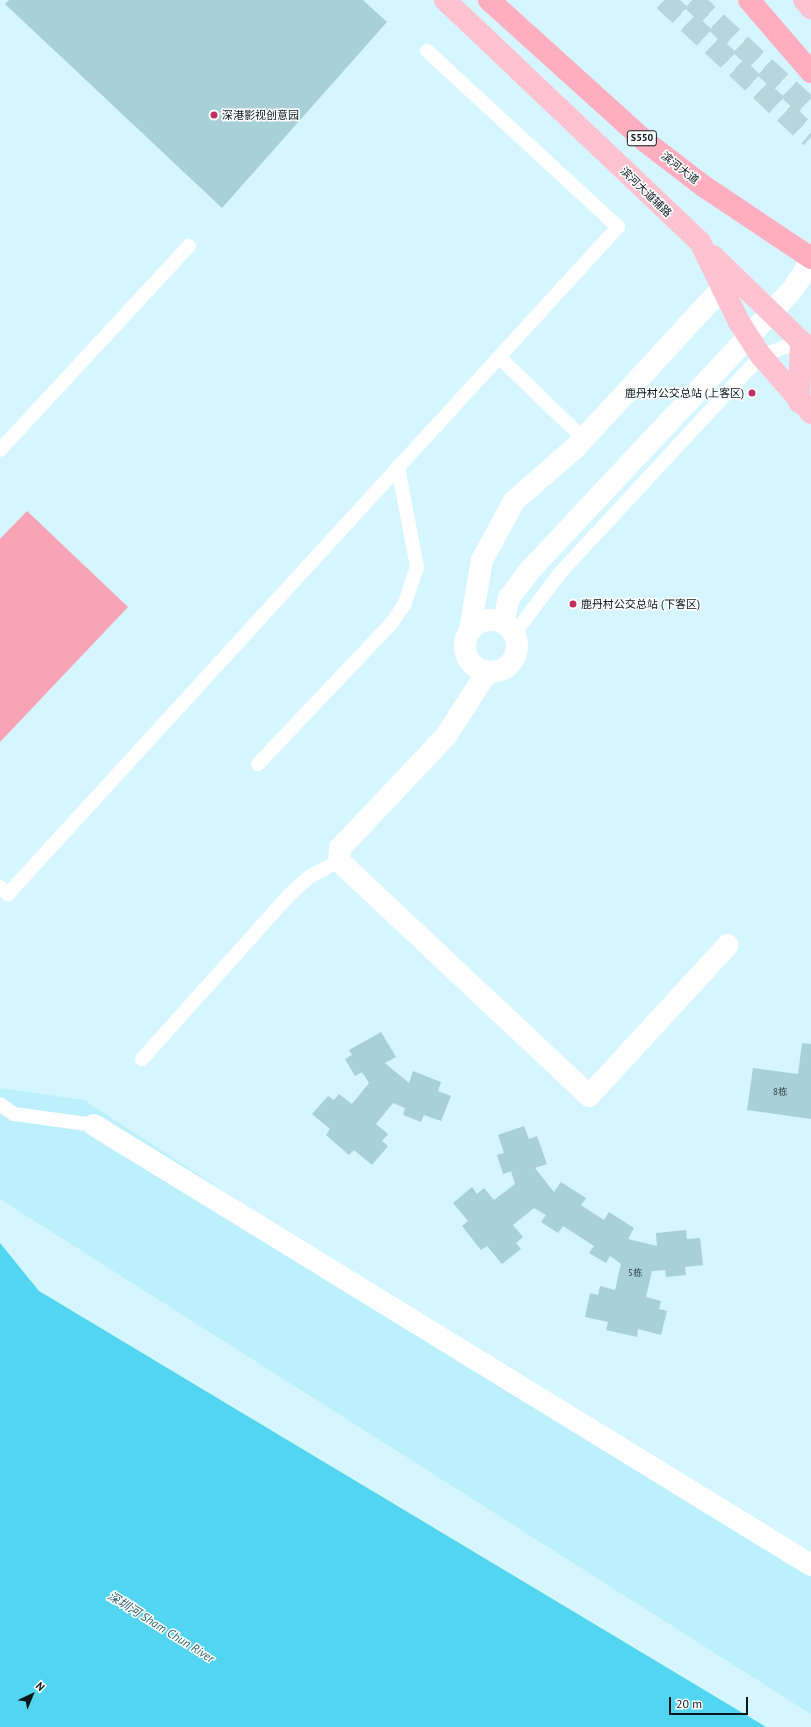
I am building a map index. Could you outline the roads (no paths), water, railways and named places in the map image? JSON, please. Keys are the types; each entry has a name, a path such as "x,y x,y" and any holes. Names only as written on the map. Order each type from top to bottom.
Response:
{"highway":[{"name":"滨河大道","path":"489,0 646,142 702,185 811,259"},
{"path":"749,0 811,72"}],"main road":[{"name":"滨河大道辅路","path":"445,0 700,242 761,356 805,407"},
{"path":"804,0 811,8"},
{"path":"700,242 806,346 805,407"}],"street":[{"path":"728,945 589,1096 339,861 340,848 446,736 487,672 510,664 517,650 509,628 509,598 532,568 562,538 793,289 811,259"},
{"path":"487,672 472,664 467,656 466,638 470,630 482,560 514,501 583,438 723,286"},
{"path":"470,630 485,621 509,628"},
{"path":"94,1125 811,1565"}],"lane":[{"path":"0,886 8,894 618,227 427,50"},
{"path":"0,450 189,246"},
{"path":"509,628 761,356 806,346"},
{"path":"499,357 583,438"},
{"path":"258,764 392,623 405,603 417,567 398,467"},
{"path":"142,1060 288,896 309,877 339,861"},
{"path":"0,1104 14,1114 94,1125"}],"water":[{"name":"深圳河 Sham Chun River","path":"0,1243 39,1291 766,1727 0,1727"}],"tunnel":[{"path":"664,0 811,137"},
{"path":"692,0 811,110"}],"place":[{"name":"深港影视创意园","path":"214,115"},
{"name":"鹿丹村公交总站 (上客区)","path":"752,393"},
{"name":"鹿丹村公交总站 (下客区)","path":"573,604"}]}
